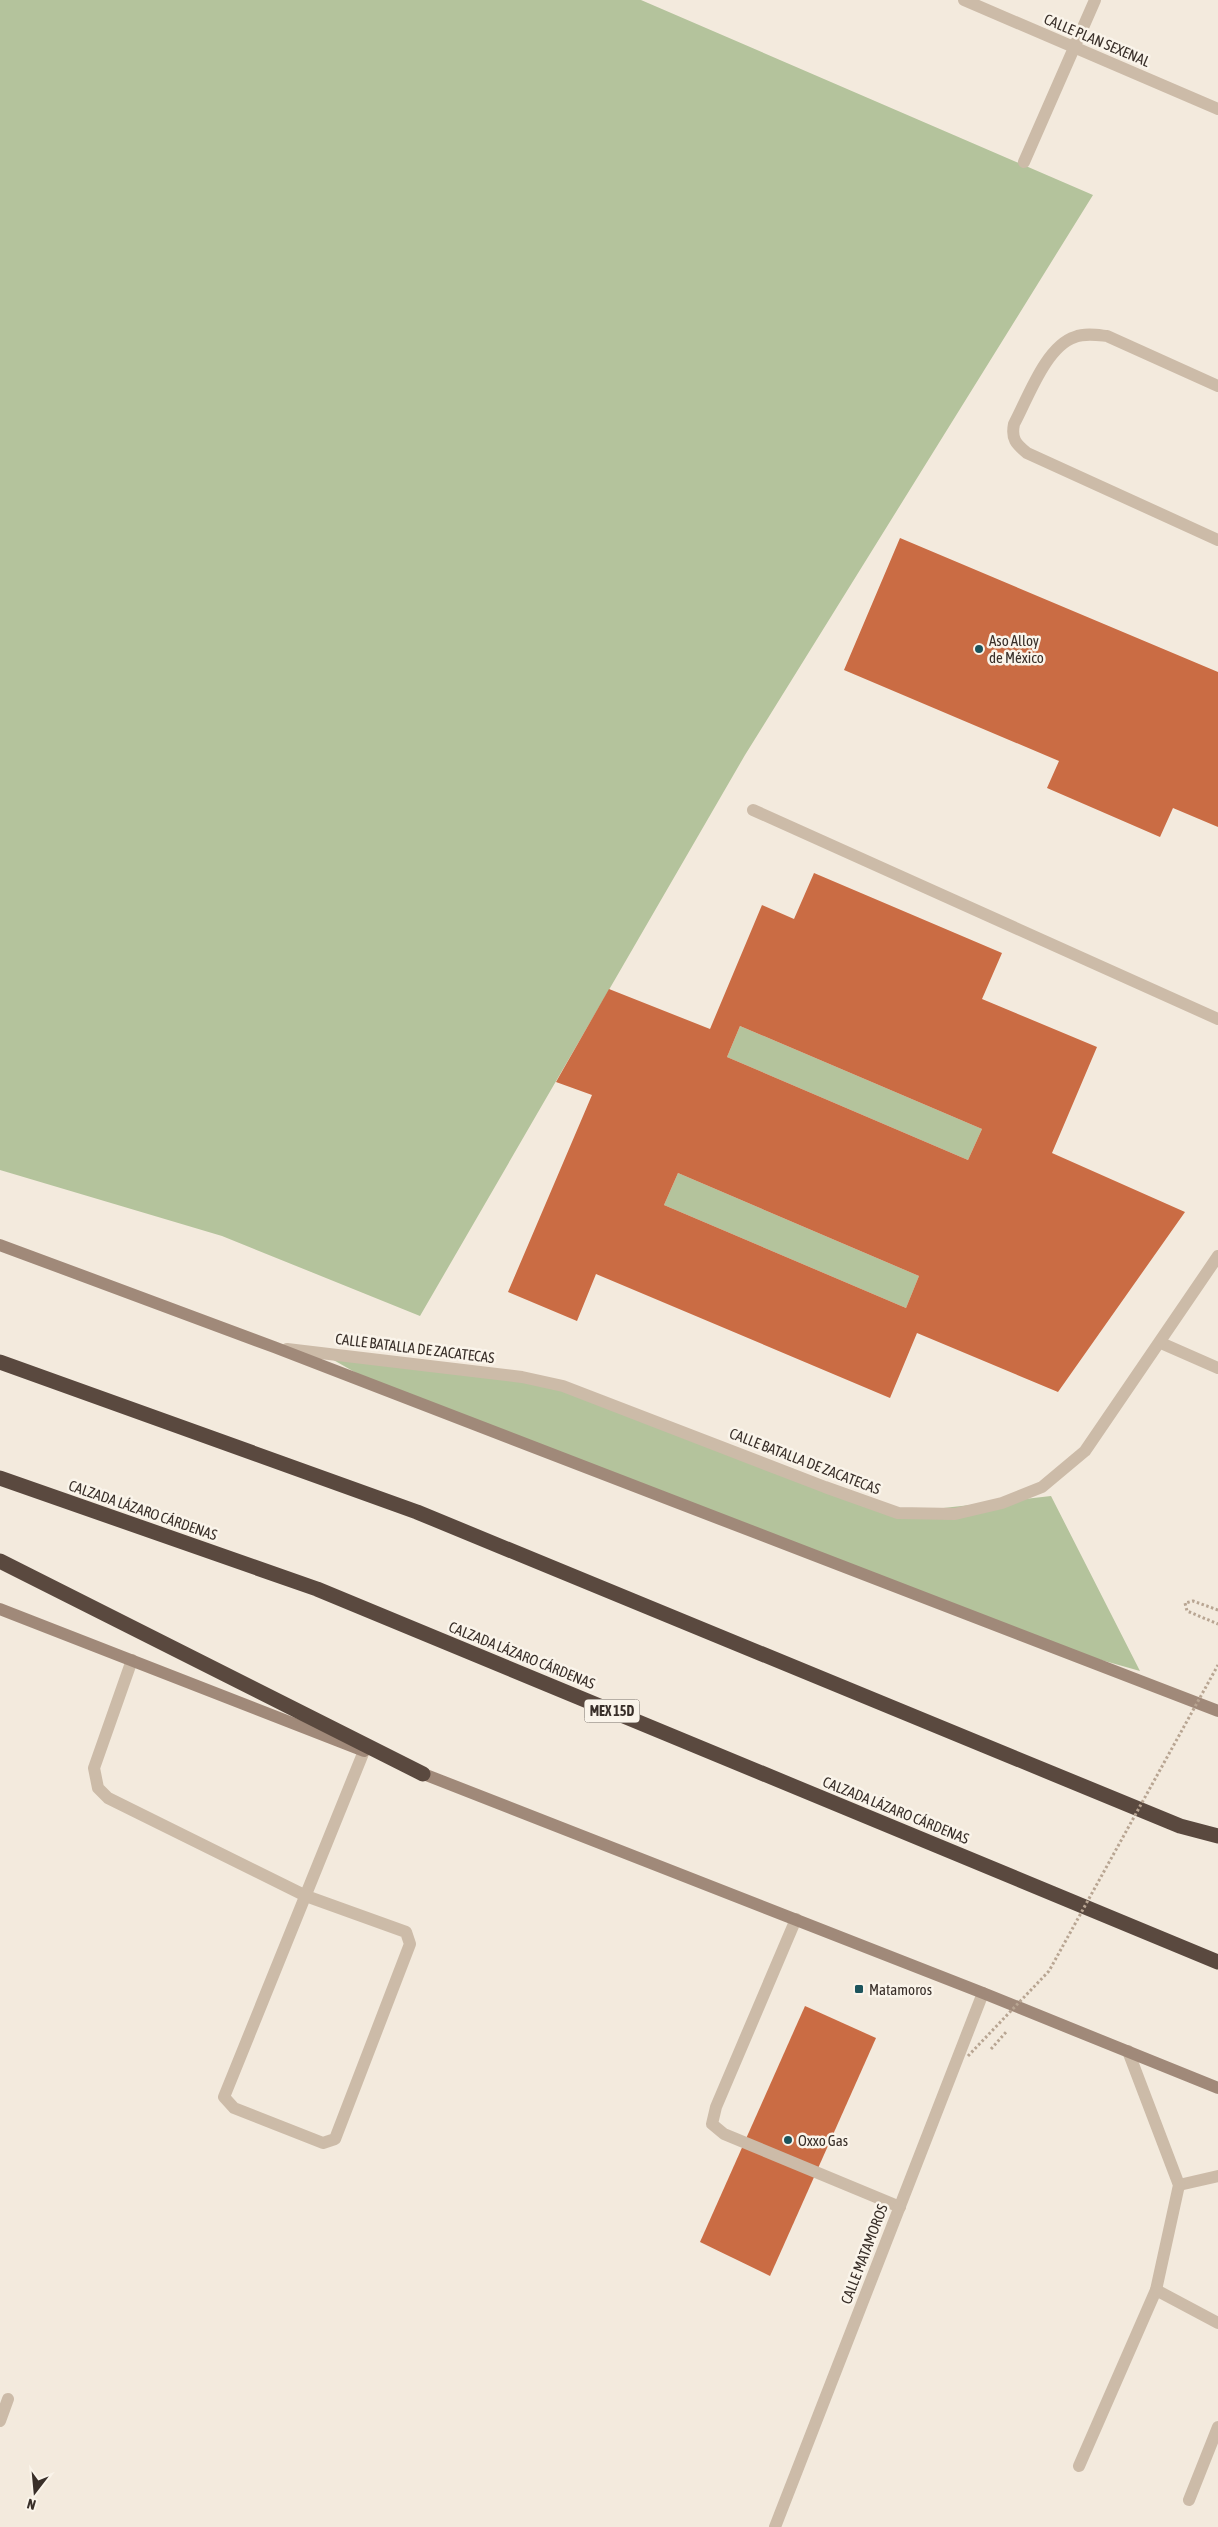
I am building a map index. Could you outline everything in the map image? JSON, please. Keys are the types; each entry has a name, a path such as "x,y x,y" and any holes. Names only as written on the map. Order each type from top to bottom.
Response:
{"highway":[{"path":"0,1362 417,1512 1180,1826 1218,1836"},
{"name":"CALZADA LÁZARO CÁRDENAS","path":"0,1478 317,1589 1218,1962"},
{"path":"0,1561 423,1774"}],"main road":[{"path":"0,1246 274,1348 1218,1711"},
{"path":"0,1609 796,1919 1218,2088"}],"street":[{"name":"CALLE PLAN SEXENAL","path":"964,0 1218,109"},
{"path":"1024,162 1094,0"},
{"path":"1218,386 1107,336 1092,334 1076,336 1052,352 1014,424 1013,432 1014,441 1027,453 1218,540"},
{"path":"753,810 1218,1019"},
{"name":"CALLE BATALLA DE ZACATECAS","path":"274,1348 522,1376 563,1386 825,1487 898,1513 955,1514 1002,1503 1042,1487 1085,1451 1218,1256"},
{"path":"1160,1343 1218,1368"},
{"path":"132,1660 94,1768 98,1788 108,1798 306,1896 406,1932 410,1944 335,2139 324,2143 234,2108 224,2097 306,1896 364,1751"},
{"path":"796,1919 716,2107 712,2124 724,2134 900,2208"},
{"name":"CALLE MATAMOROS","path":"775,2527 983,1993"},
{"path":"1079,2466 1156,2290 1179,2185 1128,2051"},
{"path":"1179,2185 1218,2176"},
{"path":"1156,2290 1218,2323"},
{"path":"0,2421 8,2399"},
{"path":"1190,2500 1218,2427"}],"path":[{"path":"1218,1610 1193,1600 1185,1603 1187,1612 1218,1624"},
{"path":"968,2056 1049,1972 1218,1665"}],"green space":[{"path":"0,0 641,0 1093,195 745,755 420,1316 222,1236 0,1170"},
{"path":"740,1026 982,1129 968,1160 727,1057"},
{"path":"678,1173 919,1276 906,1308 664,1205"},
{"path":"323,1354 563,1386 898,1513 1051,1496 1140,1671 1041,1643 393,1394"}],"building":[{"path":"900,538 1218,672 1218,827 1173,808 1160,837 1047,788 1059,761 844,670"},
{"path":"814,873 1002,953 982,999 1097,1047 1052,1153 1185,1212 1058,1392 917,1333 890,1398 596,1274 577,1321 508,1292 592,1095 556,1082 609,989 710,1029 762,905 794,919","holes":["740,1026 982,1129 968,1160 727,1057","678,1173 919,1276 906,1308 664,1205"]},
{"name":"Oxxo Gas","path":"805,2006 876,2038 770,2276 700,2242"}],"place":[{"name":"Aso Alloy de México","path":"979,649"},
{"name":"Matamoros","path":"859,1989"},
{"name":"Oxxo Gas","path":"788,2140"}]}
